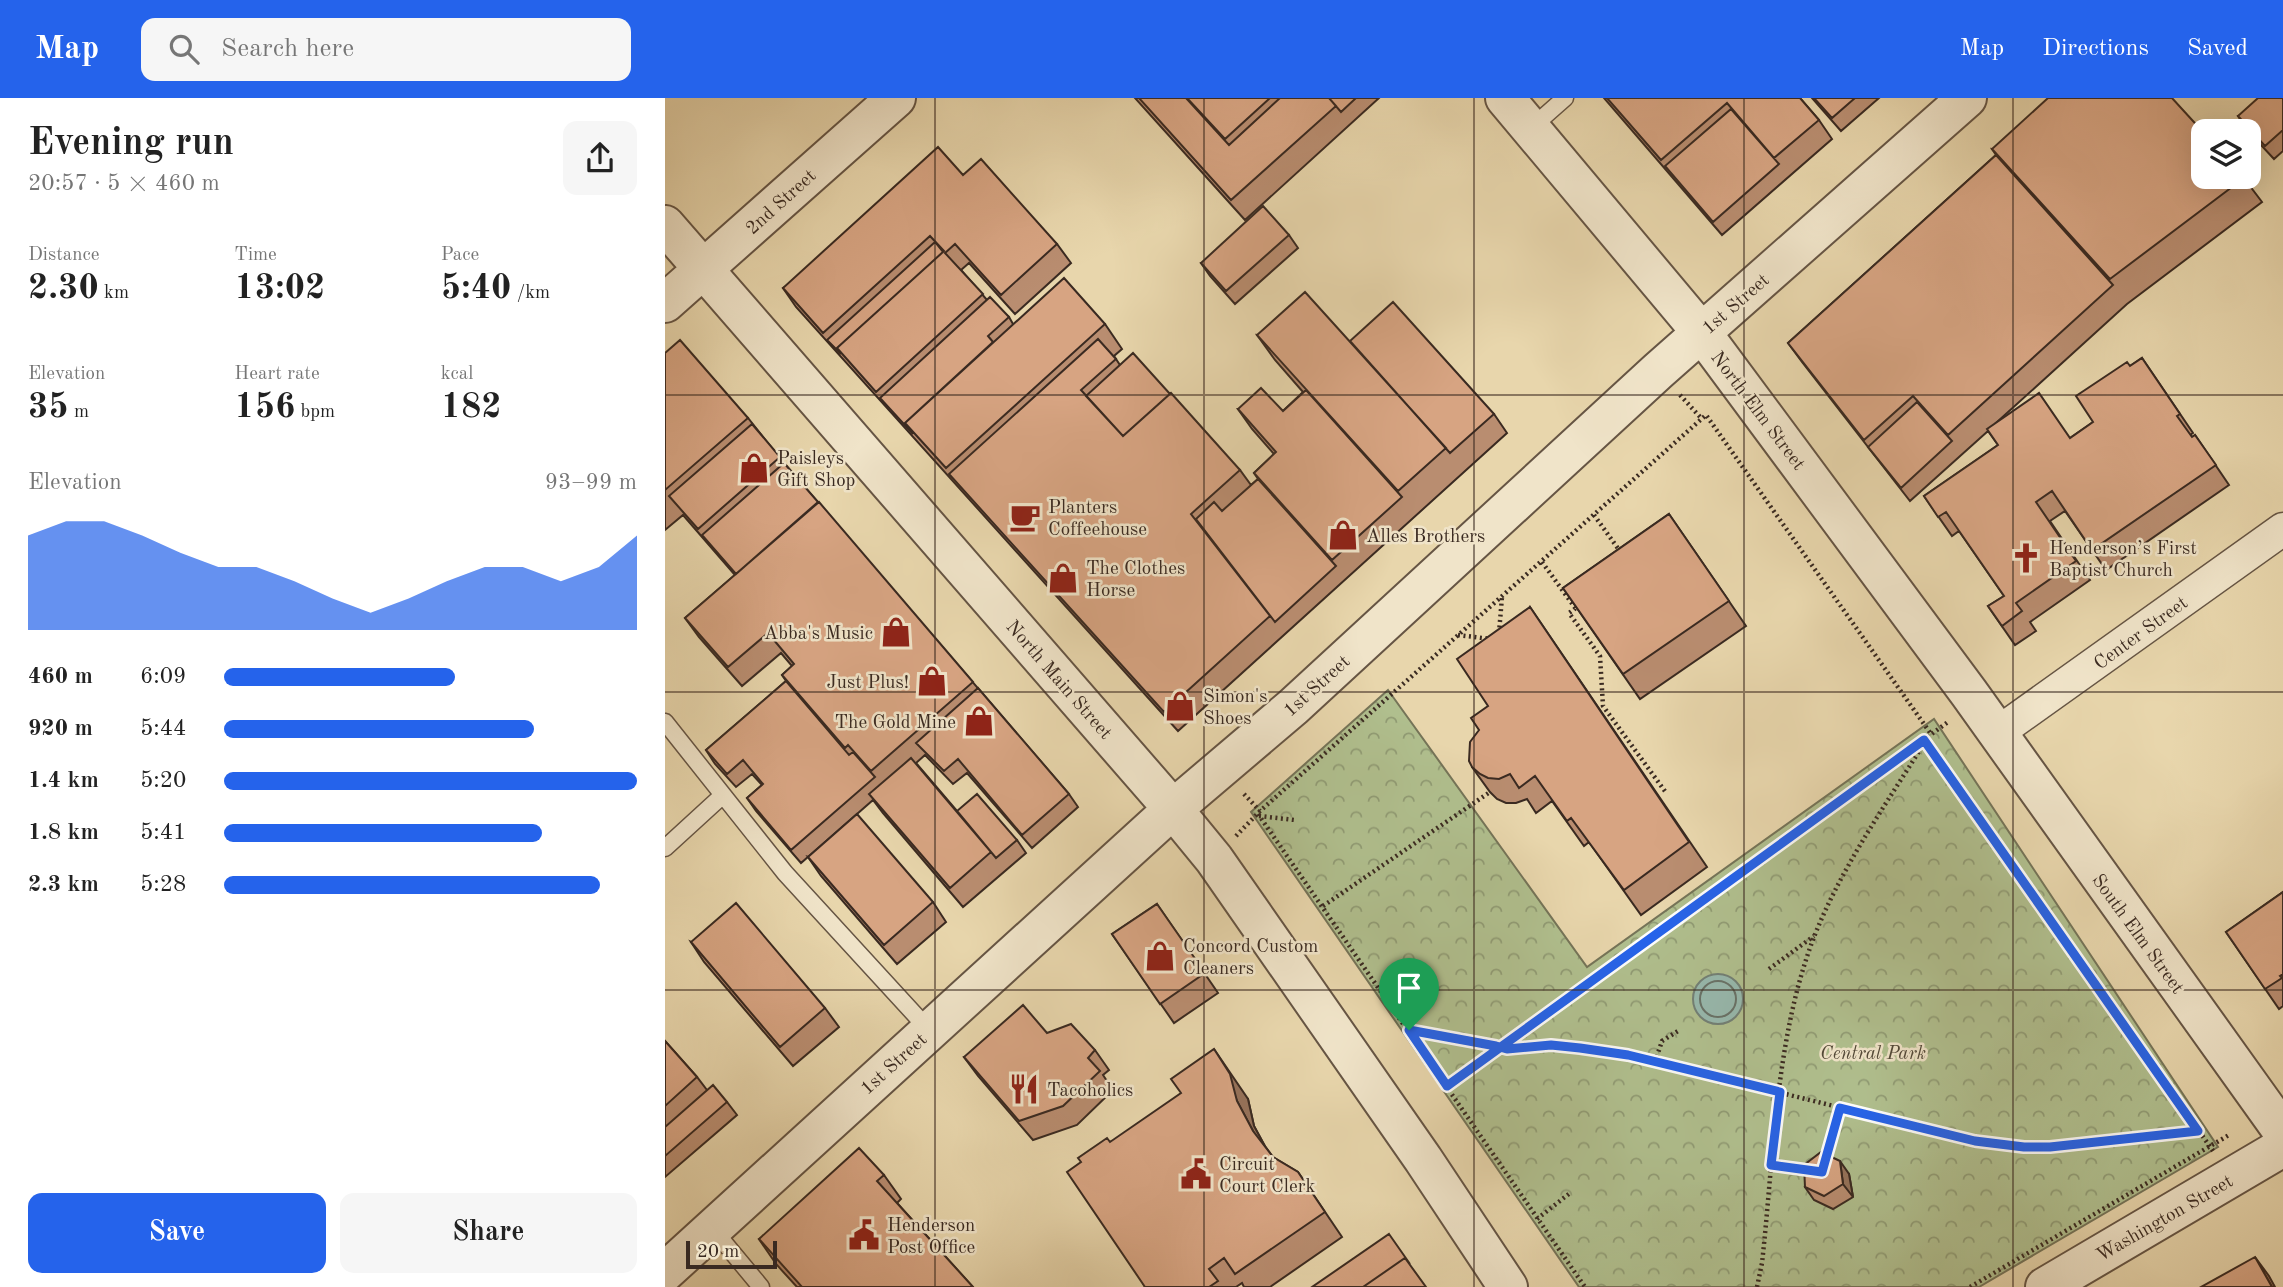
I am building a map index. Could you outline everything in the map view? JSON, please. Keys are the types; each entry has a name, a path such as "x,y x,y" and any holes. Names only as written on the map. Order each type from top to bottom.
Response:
{"street":[{"name":"2nd Street","path":"665,303 896,98"},
{"name":"North Elm Street","path":"1505,98 1702,333 1969,693 1996,734"},
{"name":"1st Street","path":"665,1272 1173,809 1293,707 1702,333 1968,98"},
{"name":"North Main Street","path":"665,225 1214,859 1423,1159 1508,1287"},
{"name":"Center Street","path":"1996,734 2283,529"},
{"name":"South Elm Street","path":"1996,734 2283,1132"},
{"name":"Washington Street","path":"2045,1287 2283,1147"}],"lane":[{"path":"1531,128 1565,98"},
{"path":"665,722 785,873 929,1030"},
{"path":"665,848 723,795"},
{"path":"712,1228 761,1287"}],"path":[{"path":"1259,816 1260,811 1706,415 1931,734"},
{"path":"1594,515 1624,557"},
{"path":"1542,562 1576,609"},
{"path":"1458,635 1499,640 1502,597"},
{"path":"1587,600 1569,613 1600,656 1602,706 1667,794"},
{"path":"1447,1086 1924,740 1926,742"},
{"path":"1757,1287 1762,1263 1783,1059 1791,1018 1815,935 1841,879 1926,742"},
{"path":"1926,742 2210,1146 1970,1287"},
{"path":"1323,906 1490,792"},
{"path":"1259,816 1295,820"},
{"path":"1259,816 1585,1287"},
{"path":"1769,969 1815,935"},
{"path":"1409,1030 1507,1049 1551,1045 1655,1062 1975,1141 2050,1147 2198,1131"},
{"path":"1655,1062 1662,1041 1678,1031"},
{"path":"1771,1165 1822,1172 1840,1108"},
{"path":"1537,1219 1570,1193"}],"green space":[{"name":"Central Park","path":"1388,690 1587,967 1934,719 2218,1147 1979,1287 1579,1287 1251,812"}],"water":[{"path":"1708,975 1728,975 1742,989 1742,1009 1728,1023 1708,1023 1694,1009 1694,989"}],"building":[{"path":"1139,98 1186,98 1229,145 1280,98 1329,98 1336,106 1231,200"},
{"path":"1187,98 1270,98 1225,139"},
{"path":"1329,98 1356,98 1341,112"},
{"path":"1607,98 1800,98 1819,120 1774,158 1727,103 1661,160"},
{"path":"1814,98 1855,98 1832,118"},
{"path":"2048,98 2172,98 2191,119 2191,189 2229,189 2110,279 1992,149"},
{"path":"2258,98 2283,98 2283,130 2265,146 2261,142 2261,119 2241,119 2238,116"},
{"path":"1731,109 1779,164 1713,222 1665,166"},
{"path":"938,147 963,175 981,159 1057,244 1001,295 955,244 945,253 983,294 876,392 837,348 944,251 930,236 823,333 783,288"},
{"path":"1996,155 2113,285 1948,435 1913,396 1864,440 1788,343"},
{"path":"1263,206 1289,235 1226,291 1201,263"},
{"path":"935,242 943,252 837,348 841,354 827,340"},
{"path":"1064,278 1105,324 946,468 905,423"},
{"path":"1305,292 1446,448 1398,491 1257,335"},
{"path":"990,297 1009,317 988,336 993,342 905,423 913,434 880,398"},
{"path":"1393,302 1494,414 1450,453 1350,341"},
{"path":"1098,339 1116,359 1081,390 1123,436 1171,393 1240,470 1191,514 1270,616 1164,712 949,474"},
{"path":"680,340 748,418 665,490 665,353"},
{"path":"1133,353 1170,394 1123,436 1086,396"},
{"path":"2142,358 2180,414 2177,416 2192,437 2195,435 2216,465 2092,550 2052,491 2036,502 2076,561 2016,603 2022,611 2002,626 1988,606 2004,596 1946,512 1938,517 1924,496 1998,445 1987,429 2039,393 2070,438 2093,422 2076,396 2127,362 2130,366"},
{"path":"1261,388 1283,411 1306,390 1402,497 1332,560 1254,473 1276,452 1238,409"},
{"path":"1917,402 1952,441 1901,488 1868,447"},
{"path":"752,424 780,457 698,529 669,496"},
{"path":"784,463 818,502 736,574 702,535"},
{"path":"1258,479 1336,566 1275,622 1196,519 1214,502 1222,511"},
{"path":"819,502 973,682 871,771 848,745 845,748 782,675 794,664 768,633 728,667 685,618"},
{"path":"1669,514 1729,601 1623,674 1563,588"},
{"path":"1530,607 1689,842 1624,890 1571,818 1567,821 1535,776 1519,788 1510,774 1499,779 1488,778 1472,767 1469,761 1470,742 1479,730 1471,718 1488,706 1457,659"},
{"path":"786,681 849,755 853,752 875,777 791,850 747,798 763,784 743,760 727,774 706,750"},
{"path":"978,688 1069,794 1022,835 958,759 944,771 916,743"},
{"path":"911,758 991,852 950,888 869,794"},
{"path":"977,794 1017,840 996,858 957,811"},
{"path":"857,814 933,902 884,945 808,857"},
{"path":"2283,892 2283,974 2280,976 2282,978 2265,989 2226,932"},
{"path":"736,903 825,1008 780,1047 691,942"},
{"path":"1157,904 1205,973 1160,1004 1112,934"},
{"path":"1023,1005 1047,1033 1071,1024 1095,1050 1088,1058 1100,1071 1063,1106 1019,1121 964,1057"},
{"path":"665,1041 697,1077 665,1106"},
{"name":"Circuit Court Clerk","path":"1214,1049 1230,1074 1237,1101 1253,1131 1273,1157 1298,1172 1325,1212 1235,1274 1224,1258 1209,1269 1218,1281 1209,1287 1145,1287 1067,1172 1081,1162 1078,1158 1107,1138 1110,1142 1181,1093 1171,1079"},
{"path":"713,1085 727,1102 665,1156 665,1127"},
{"name":"Henderson Post Office","path":"859,1148 884,1175 877,1181 973,1287 802,1287 759,1239"},
{"path":"1821,1152 1840,1161 1843,1184 1824,1196 1805,1187 1804,1165"},
{"path":"1389,1234 1410,1264 1405,1258 1363,1287 1312,1287"},
{"path":"2255,1257 2272,1287 2201,1287"},
{"path":"1405,1258 1426,1287 1363,1287"}],"place":[{"name":"Paisleys Gift Shop","path":"754,468"},
{"name":"Planters Coffeehouse","path":"1025,517"},
{"name":"Alles Brothers","path":"1343,535"},
{"name":"Henderson’s First Baptist Church","path":"2026,558"},
{"name":"The Clothes Horse","path":"1063,578"},
{"name":"Abba's Music","path":"896,632"},
{"name":"Just Plus!","path":"932,681"},
{"name":"Simon's Shoes","path":"1180,706"},
{"name":"The Gold Mine","path":"979,721"},
{"name":"Concord Custom Cleaners","path":"1160,956"},
{"name":"Tacoholics","path":"1024,1089"},
{"name":"Circuit Court Clerk","path":"1196,1174"},
{"name":"Henderson Post Office","path":"864,1235"}],"route":[{"path":"1409,1030 1447,1086 1501,1047 1564,1000 1924,740 2198,1131 2050,1147 2024,1147 1975,1141 1840,1108 1822,1172 1771,1165 1780,1092 1628,1055 1551,1045 1507,1049 1501,1047 1496,1046 1409,1030"}]}
